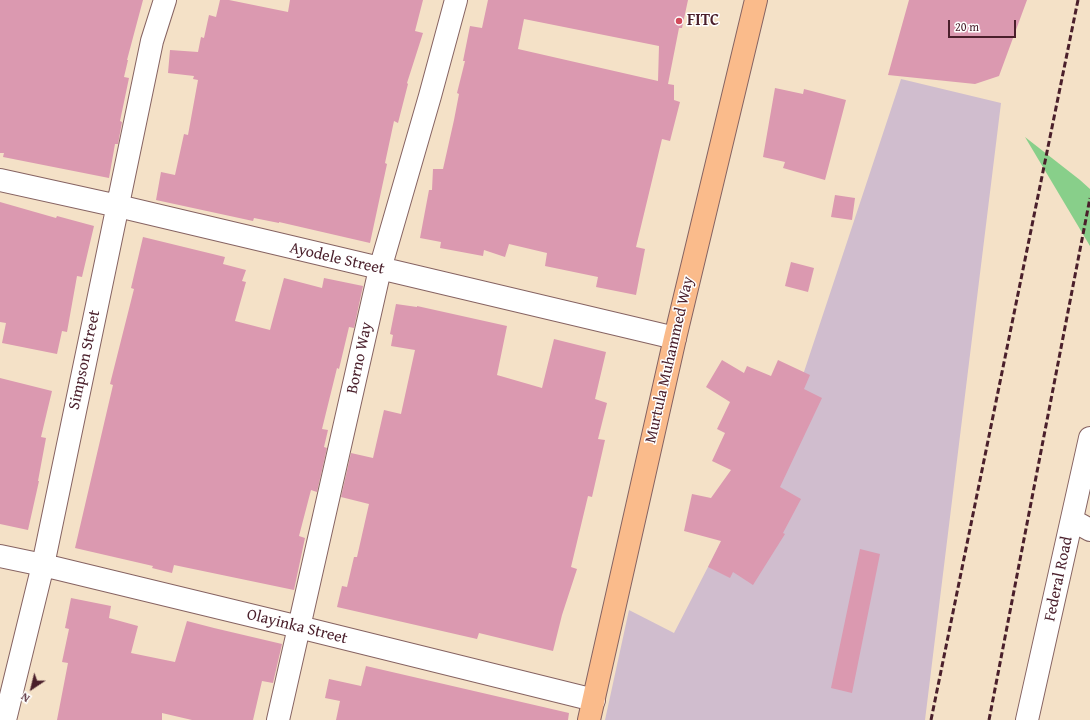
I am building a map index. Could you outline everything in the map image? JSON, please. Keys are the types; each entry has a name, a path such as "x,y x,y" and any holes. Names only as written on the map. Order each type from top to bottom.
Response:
{"main road":[{"name":"Murtula Muhammed Way","path":"591,710 675,338 756,0"}],"street":[{"name":"Simpson Street","path":"5,720 42,565 152,40 165,0"},
{"name":"Borno Way","path":"278,720 380,269 456,0"},
{"name":"Ayodele Street","path":"0,180 118,206 675,338"},
{"name":"Federal Road","path":"1027,720 1081,525 1090,438"},
{"name":"Olayinka Street","path":"0,556 299,627 591,710"}],"shaded area":[{"path":"901,79 1001,103 925,720 605,720 629,610 674,633 796,396"}],"green space":[{"path":"1025,137 1090,189 1090,246"}],"building":[{"path":"0,0 143,0 127,60 124,77 129,78 120,121 122,122 118,144 115,144 109,178 3,157 4,153 0,153"},
{"path":"220,0 229,0 288,12 290,0 423,0 415,31 423,33 407,83 398,123 394,121 385,163 387,164 370,243 279,222 254,218 253,221 156,200 161,172 175,175 184,134 188,135 198,80 193,79 194,76 168,73 170,50 198,52 201,37 204,38 209,15 216,17"},
{"path":"488,0 688,0 682,28 679,28 668,84 674,85 674,100 680,102 670,141 662,139 636,247 645,249 636,295 596,287 598,277 545,266 547,253 509,244 505,257 484,250 483,256 440,248 441,242 420,238 429,190 432,190 433,169 443,169 459,94 457,93 465,61 463,61 470,26 482,28","holes":["524,19 659,46 658,81 518,49"]},
{"path":"909,0 1027,0 999,76 975,84 888,75"},
{"path":"775,88 803,94 804,89 846,100 825,180 783,168 785,162 763,157"},
{"path":"835,195 855,198 852,220 831,217"},
{"path":"0,202 56,218 57,216 94,226 82,277 77,276 67,332 62,331 57,354 2,343 6,323 0,322"},
{"path":"143,237 225,257 223,264 246,270 242,281 246,282 235,321 270,330 284,278 322,288 324,278 363,286 354,328 349,327 322,429 328,430 324,447 327,448 317,492 311,490 299,536 305,538 294,590 174,565 172,573 152,568 153,566 75,548 113,385 110,384 134,289 131,288"},
{"path":"791,262 814,268 808,292 785,286"},
{"path":"396,304 417,306 507,326 497,375 542,388 554,339 606,352 595,399 607,403 598,439 605,440 592,497 588,496 571,567 577,569 562,615 553,651 479,633 477,639 337,607 342,586 347,587 354,557 357,557 369,504 341,497 351,453 373,458 384,410 401,414 415,350 391,346 393,335 390,334"},
{"path":"722,360 744,373 747,366 771,376 778,360 810,375 804,389 822,398 780,487 801,499 783,533 785,534 753,585 733,572 730,578 708,567 721,541 684,531 692,494 711,498 731,470 712,461 725,433 717,429 730,402 706,387"},
{"path":"0,378 52,391 41,437 46,438 39,481 28,530 0,524"},
{"path":"860,549 880,554 852,693 831,688"},
{"path":"71,598 111,606 109,618 138,626 131,653 175,662 187,621 282,644 273,683 262,681 253,720 192,720 162,713 162,720 57,720 68,663 62,662 69,629 65,628"},
{"path":"366,666 569,713 568,720 336,720 340,701 325,698 329,679 361,686"}],"railway":[{"path":"931,720 1078,0"},
{"path":"989,720 1090,198"}],"place":[{"name":"FITC","path":"679,21"}]}
